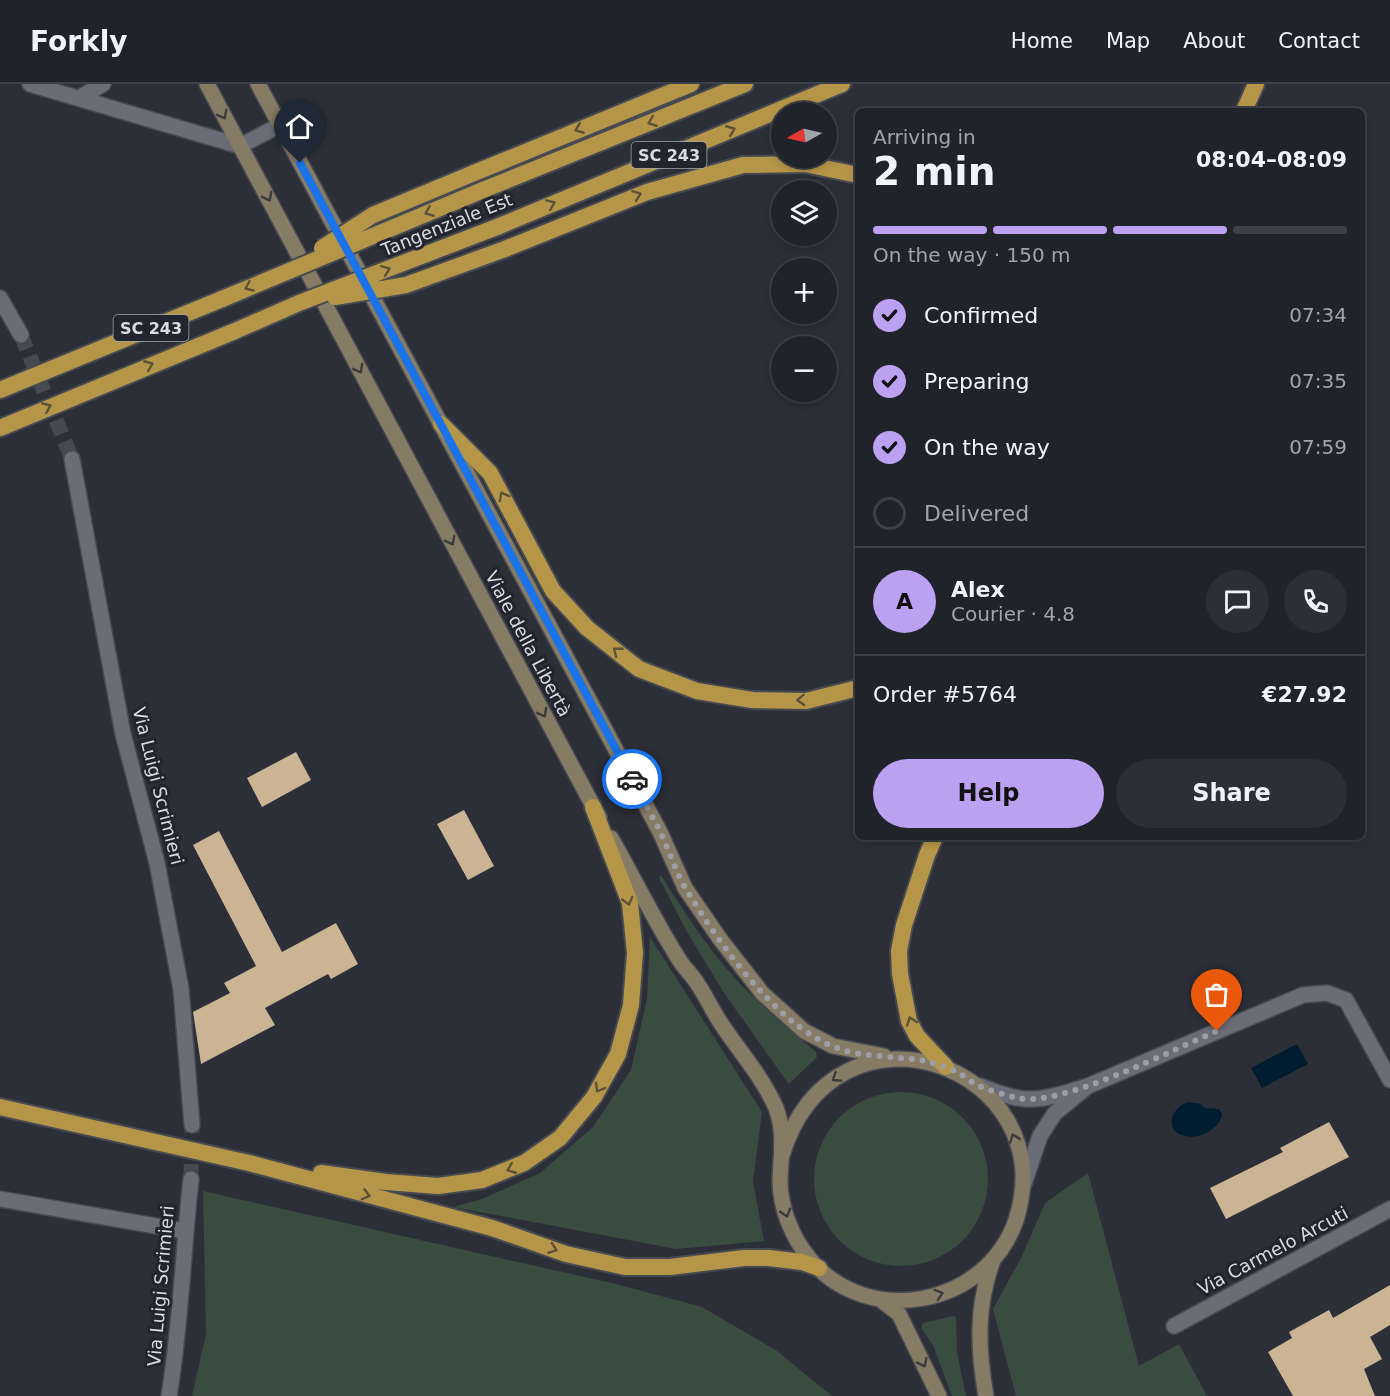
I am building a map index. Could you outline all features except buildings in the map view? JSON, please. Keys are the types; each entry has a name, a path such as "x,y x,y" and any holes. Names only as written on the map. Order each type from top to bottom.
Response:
{"highway":[{"path":"285,271 373,215 692,84"},
{"name":"Tangenziale Est","path":"0,390 745,84"},
{"name":"Tangenziale Est","path":"0,428 299,303 496,227 842,84"},
{"path":"1245,108 1256,84"},
{"path":"299,303 406,285 505,249 647,192 743,165 804,164 855,174"},
{"path":"441,424 490,473 553,591 587,628 639,669 697,691 752,700 806,701 855,689"},
{"path":"249,1163 386,1182 438,1186 482,1180 524,1163 560,1138 594,1096 618,1054 631,1005 635,953 630,903 593,807"},
{"path":"934,840 904,925 899,951 900,974 909,1021 928,1050 946,1067"},
{"path":"0,1107 249,1163 492,1228 566,1254 625,1267 670,1267 744,1258 769,1258 802,1262 819,1268"}],"main road":[{"name":"Viale della Libertà","path":"207,84 593,807 681,961 721,1023 762,1079 777,1111 782,1155 780,1183 784,1210 794,1236 810,1260 830,1278 855,1292 881,1300 902,1301 943,1294 971,1279 994,1257 1007,1240 1015,1221 1021,1196 1020,1157 1005,1117 977,1085 946,1067 919,1060 897,1059 833,1047 804,1031 762,993 720,939 685,888 660,832 258,84"},
{"name":"Viale della Libertà","path":"782,1155 795,1121 805,1106 830,1081 862,1065 897,1059"},
{"name":"Viale della Libertà","path":"986,1396 979,1324 984,1284 994,1257"},
{"name":"Viale della Libertà","path":"881,1300 899,1314 939,1396"}],"street":[{"path":"30,84 240,146 280,125"},
{"path":"79,98 104,84"},
{"path":"0,298 21,335"},
{"name":"Via Luigi Scrimieri","path":"72,459 123,734 157,863 181,989 192,1125"},
{"path":"977,1085 1018,1098 1031,1100 1046,1098 1088,1086 1303,994 1327,993 1346,1000 1390,1080"},
{"path":"1021,1196 1040,1136 1055,1113 1088,1086"},
{"name":"Via Luigi Scrimieri","path":"169,1396 177,1353 185,1231 191,1179"},
{"path":"0,1199 185,1231"},
{"name":"Via Carmelo Arcuti","path":"1174,1326 1390,1209"}],"green space":[{"path":"661,875 704,940 734,977 784,1026 816,1052 817,1057 790,1083 724,993 687,932 659,878"},
{"path":"650,937 762,1112 753,1182 764,1241 676,1249 453,1207 482,1199 540,1173 593,1127 631,1070 647,999"},
{"path":"901,1092 934,1099 963,1117 981,1146 988,1179 981,1212 963,1241 934,1259 901,1266 868,1259 839,1241 821,1212 814,1179 821,1146 839,1117 868,1099"},
{"path":"1088,1173 1139,1366 1179,1344 1207,1396 1016,1396 993,1309 1021,1258 1045,1203"},
{"path":"203,1191 616,1284 702,1307 777,1351 832,1396 192,1396 206,1334"},
{"path":"954,1316 956,1318 957,1352 966,1396 952,1396 933,1345 921,1328 923,1323"}],"water":[{"path":"1297,1044 1308,1064 1262,1088 1251,1068"},
{"path":"1188,1102 1201,1104 1205,1108 1219,1109 1222,1114 1218,1124 1208,1132 1197,1136 1178,1134 1174,1130 1172,1120 1177,1109"}],"tunnel":[{"path":"21,335 72,459"},
{"path":"191,1179 192,1125"}],"way so far":[{"path":"632,779 660,832 685,888 720,939 762,993 804,1031 833,1047 940,1065 959,1073 977,1085 1031,1100 1088,1086 1217,1031"}],"route":[{"path":"300,163 632,779"}]}
